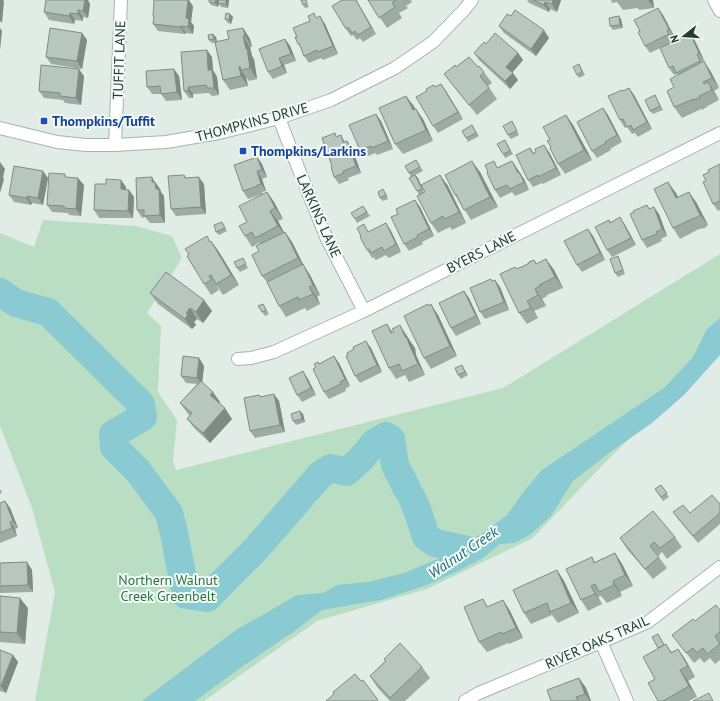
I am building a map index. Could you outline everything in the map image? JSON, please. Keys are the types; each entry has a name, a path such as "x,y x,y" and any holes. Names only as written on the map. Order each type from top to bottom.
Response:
{"street":[{"name":"TUFFIT LANE","path":"115,145 121,0"},
{"name":"THOMPKINS DRIVE","path":"0,128 57,142 86,145 115,145 166,142 219,133 279,118 331,100 395,68 434,42 472,0"},
{"path":"714,0 720,11"},
{"name":"LARKINS LANE","path":"279,118 327,239 364,311"},
{"name":"BYERS LANE","path":"238,359 251,358 274,352 364,311 720,133"},
{"name":"RIVER OAKS TRAIL","path":"466,701 479,693 648,622 720,567"},
{"path":"601,642 626,701"}],"green space":[{"name":"Northern Walnut Creek Greenbelt","path":"43,220 136,226 172,236 182,258 147,313 161,326 158,392 177,420 173,461 176,470 503,388 720,254 720,347 593,475 533,538 427,589 317,621 204,701 35,701 55,592 32,508 0,426 0,233 34,247"}],"water":[{"name":"Walnut Creek","path":"720,318 720,355 684,395 652,423 609,453 573,481 551,516 531,534 515,543 500,544 483,558 427,585 381,600 322,610 195,701 142,701 236,630 297,595 323,593 337,585 368,582 404,573 445,556 480,535 507,515 542,470 664,388 693,357 707,329"}],"building":[{"path":"46,0 85,0 83,11 78,10 78,14 70,13 69,16 44,12"},
{"path":"154,0 188,0 186,18 189,19 188,27 153,24"},
{"path":"209,0 216,0 215,3 209,2"},
{"path":"219,0 226,0 226,4 218,3"},
{"path":"301,0 306,0 307,3 303,5"},
{"path":"342,0 356,0 371,27 358,35 355,31 352,33 348,27 346,29 332,6"},
{"path":"368,0 396,0 392,3 395,7 379,18"},
{"path":"533,0 553,0 552,4 545,2 544,5"},
{"path":"658,8 669,29 667,30 669,34 645,46 638,32 640,31 634,20"},
{"path":"515,10 544,30 531,49 499,26 507,14 511,16"},
{"path":"226,13 230,14 229,20 225,19"},
{"path":"314,13 316,18 320,16 333,46 318,52 317,50 304,56 295,37 297,37 293,28 310,21 308,16"},
{"path":"619,16 620,25 610,26 609,18"},
{"path":"50,28 82,33 77,61 46,57"},
{"path":"243,28 245,36 243,36 246,49 247,48 250,68 241,70 240,66 241,76 223,80 215,42 229,39 227,31"},
{"path":"495,33 518,53 506,67 513,73 505,81 474,53 484,42 486,44"},
{"path":"690,33 699,53 697,54 700,61 676,73 673,66 669,68 660,48"},
{"path":"213,34 214,39 209,40 208,35"},
{"path":"285,39 291,54 279,58 282,66 268,72 259,49"},
{"path":"207,50 208,70 212,70 214,88 207,88 206,85 188,87 188,91 184,91 181,52"},
{"path":"469,57 484,72 480,76 489,88 469,105 444,74 455,65 456,67"},
{"path":"704,61 712,78 703,82 704,84 708,82 712,90 694,100 674,107 667,91 674,87 670,79"},
{"path":"579,64 582,72 577,75 573,67"},
{"path":"41,65 79,69 76,98 60,96 60,93 39,91"},
{"path":"174,69 177,92 161,94 160,86 147,87 146,71"},
{"path":"441,84 458,112 433,126 416,97 427,91 426,89 434,85 435,87"},
{"path":"629,88 647,122 633,130 631,125 627,127 623,119 620,120 608,96"},
{"path":"655,95 660,106 650,111 645,100"},
{"path":"406,96 413,110 416,109 426,130 395,144 379,108"},
{"path":"603,108 617,135 592,151 577,122"},
{"path":"376,114 388,141 372,148 371,146 360,150 349,125"},
{"path":"566,115 584,150 558,164 547,141 550,140 543,127"},
{"path":"512,121 517,131 508,135 503,126"},
{"path":"472,125 476,133 466,138 462,131"},
{"path":"335,133 336,137 341,135 343,142 347,141 356,166 343,171 344,173 334,177 332,166 322,138"},
{"path":"505,140 510,151 503,154 497,144"},
{"path":"544,145 556,168 528,180 516,155 530,148 533,154 536,152 535,149"},
{"path":"257,157 262,170 257,171 261,184 243,191 234,165"},
{"path":"416,160 420,167 409,173 405,166"},
{"path":"472,161 490,197 464,210 445,175"},
{"path":"494,161 497,168 512,161 524,182 510,189 507,185 495,190 485,165"},
{"path":"720,164 720,201 713,204 703,182 706,181 703,175 709,172 708,170"},
{"path":"14,166 43,171 38,198 27,196 26,198 9,195"},
{"path":"49,173 65,174 65,177 78,178 76,209 64,208 64,206 47,205"},
{"path":"184,175 185,178 199,177 201,207 171,209 168,176"},
{"path":"415,175 422,189 417,191 409,178"},
{"path":"440,175 459,212 445,219 443,216 431,223 417,196 425,192 421,185"},
{"path":"152,177 152,182 155,182 156,189 159,189 160,215 144,216 144,210 137,210 136,178"},
{"path":"106,179 121,180 121,189 129,190 128,211 94,210 95,184 106,184"},
{"path":"668,182 676,198 689,192 700,215 673,228 654,189"},
{"path":"383,189 386,195 380,198 378,192"},
{"path":"267,192 275,208 270,211 278,226 255,238 252,232 245,236 239,226 247,222 239,206"},
{"path":"415,200 429,229 417,235 418,237 404,244 391,217 398,214 396,209"},
{"path":"647,205 649,209 654,207 662,229 656,232 657,234 642,240 630,214 634,212 633,211"},
{"path":"363,206 367,212 355,219 351,213"},
{"path":"620,217 631,238 607,250 595,227 609,220 610,223"},
{"path":"222,222 225,228 216,232 214,225"},
{"path":"386,223 396,244 384,251 382,247 371,253 369,249 367,250 357,228 364,224 368,232"},
{"path":"588,229 600,253 577,265 564,241"},
{"path":"285,232 298,258 262,276 252,255 259,251 256,246"},
{"path":"207,236 231,275 216,284 211,275 209,276 211,280 204,284 187,256 189,254 185,249"},
{"path":"618,256 623,270 615,273 610,259"},
{"path":"243,258 246,264 237,268 234,262"},
{"path":"546,259 555,277 539,285 540,286 535,289 538,295 527,301 531,308 519,313 500,274 515,267 516,269 524,266 534,260 536,264"},
{"path":"303,264 313,285 309,287 313,294 299,300 298,297 279,306 267,282"},
{"path":"166,272 204,300 196,312 190,308 186,313 188,314 185,319 150,293"},
{"path":"491,279 492,281 495,280 504,302 480,312 470,288"},
{"path":"464,291 476,316 451,328 439,303"},
{"path":"263,304 266,310 262,312 258,306"},
{"path":"428,304 429,306 431,304 450,346 424,358 404,316"},
{"path":"387,324 391,333 394,332 392,329 400,325 418,364 402,371 399,364 389,368 372,331"},
{"path":"366,341 377,365 355,376 346,356 348,355 347,353 354,349 353,347"},
{"path":"183,356 199,358 197,378 181,376"},
{"path":"334,356 345,379 340,382 341,384 324,392 313,369 316,367 314,364 318,362 319,364"},
{"path":"462,365 465,372 458,375 455,368"},
{"path":"303,371 311,388 297,395 289,378"},
{"path":"201,381 213,392 210,395 225,408 203,433 187,419 192,413 180,403"},
{"path":"274,394 280,425 250,431 244,398"},
{"path":"300,411 302,419 293,421 291,414"},
{"path":"661,485 667,493 661,497 655,489"},
{"path":"712,495 720,504 720,513 693,536 673,512 683,505 690,513"},
{"path":"5,501 13,521 10,522 12,528 0,533 0,503"},
{"path":"653,511 675,537 660,548 654,542 650,546 659,557 645,569 620,538"},
{"path":"615,553 625,575 613,581 614,585 599,592 595,584 591,586 595,594 581,600 566,569 592,557 594,563"},
{"path":"27,562 28,585 0,586 0,563"},
{"path":"557,570 571,603 550,612 547,603 524,613 513,590"},
{"path":"0,596 20,598 17,633 0,632"},
{"path":"483,599 487,607 503,600 516,628 502,634 501,632 479,642 464,607"},
{"path":"716,605 720,610 720,632 715,636 720,644 707,654 703,648 697,653 693,648 686,653 672,635 693,619 695,621"},
{"path":"658,634 664,645 658,648 652,637"},
{"path":"400,643 422,667 390,698 370,676 386,661 384,659"},
{"path":"666,644 671,653 678,649 688,666 680,670 689,686 663,701 658,701 648,683 655,679 643,657"},
{"path":"0,650 13,655 1,686 0,686"},
{"path":"355,674 361,681 363,680 378,700 377,701 326,701 334,694 333,692"},
{"path":"579,678 585,694 576,697 578,701 551,701 547,690"},
{"path":"709,693 713,701 693,701"}],"waterway":[{"path":"0,292 16,303 48,312 141,404 143,417 113,434 114,447 138,471 169,513 186,595 207,598 254,551 321,474 331,468 346,472 360,460 375,442 386,436 391,439 395,465 407,489"},
{"name":"Walnut Creek","path":"412,498 426,537 435,543 468,550"}],"place":[{"name":"Thompkins/Tuffit","path":"44,121"},
{"name":"Thompkins/Larkins","path":"243,151"}]}
